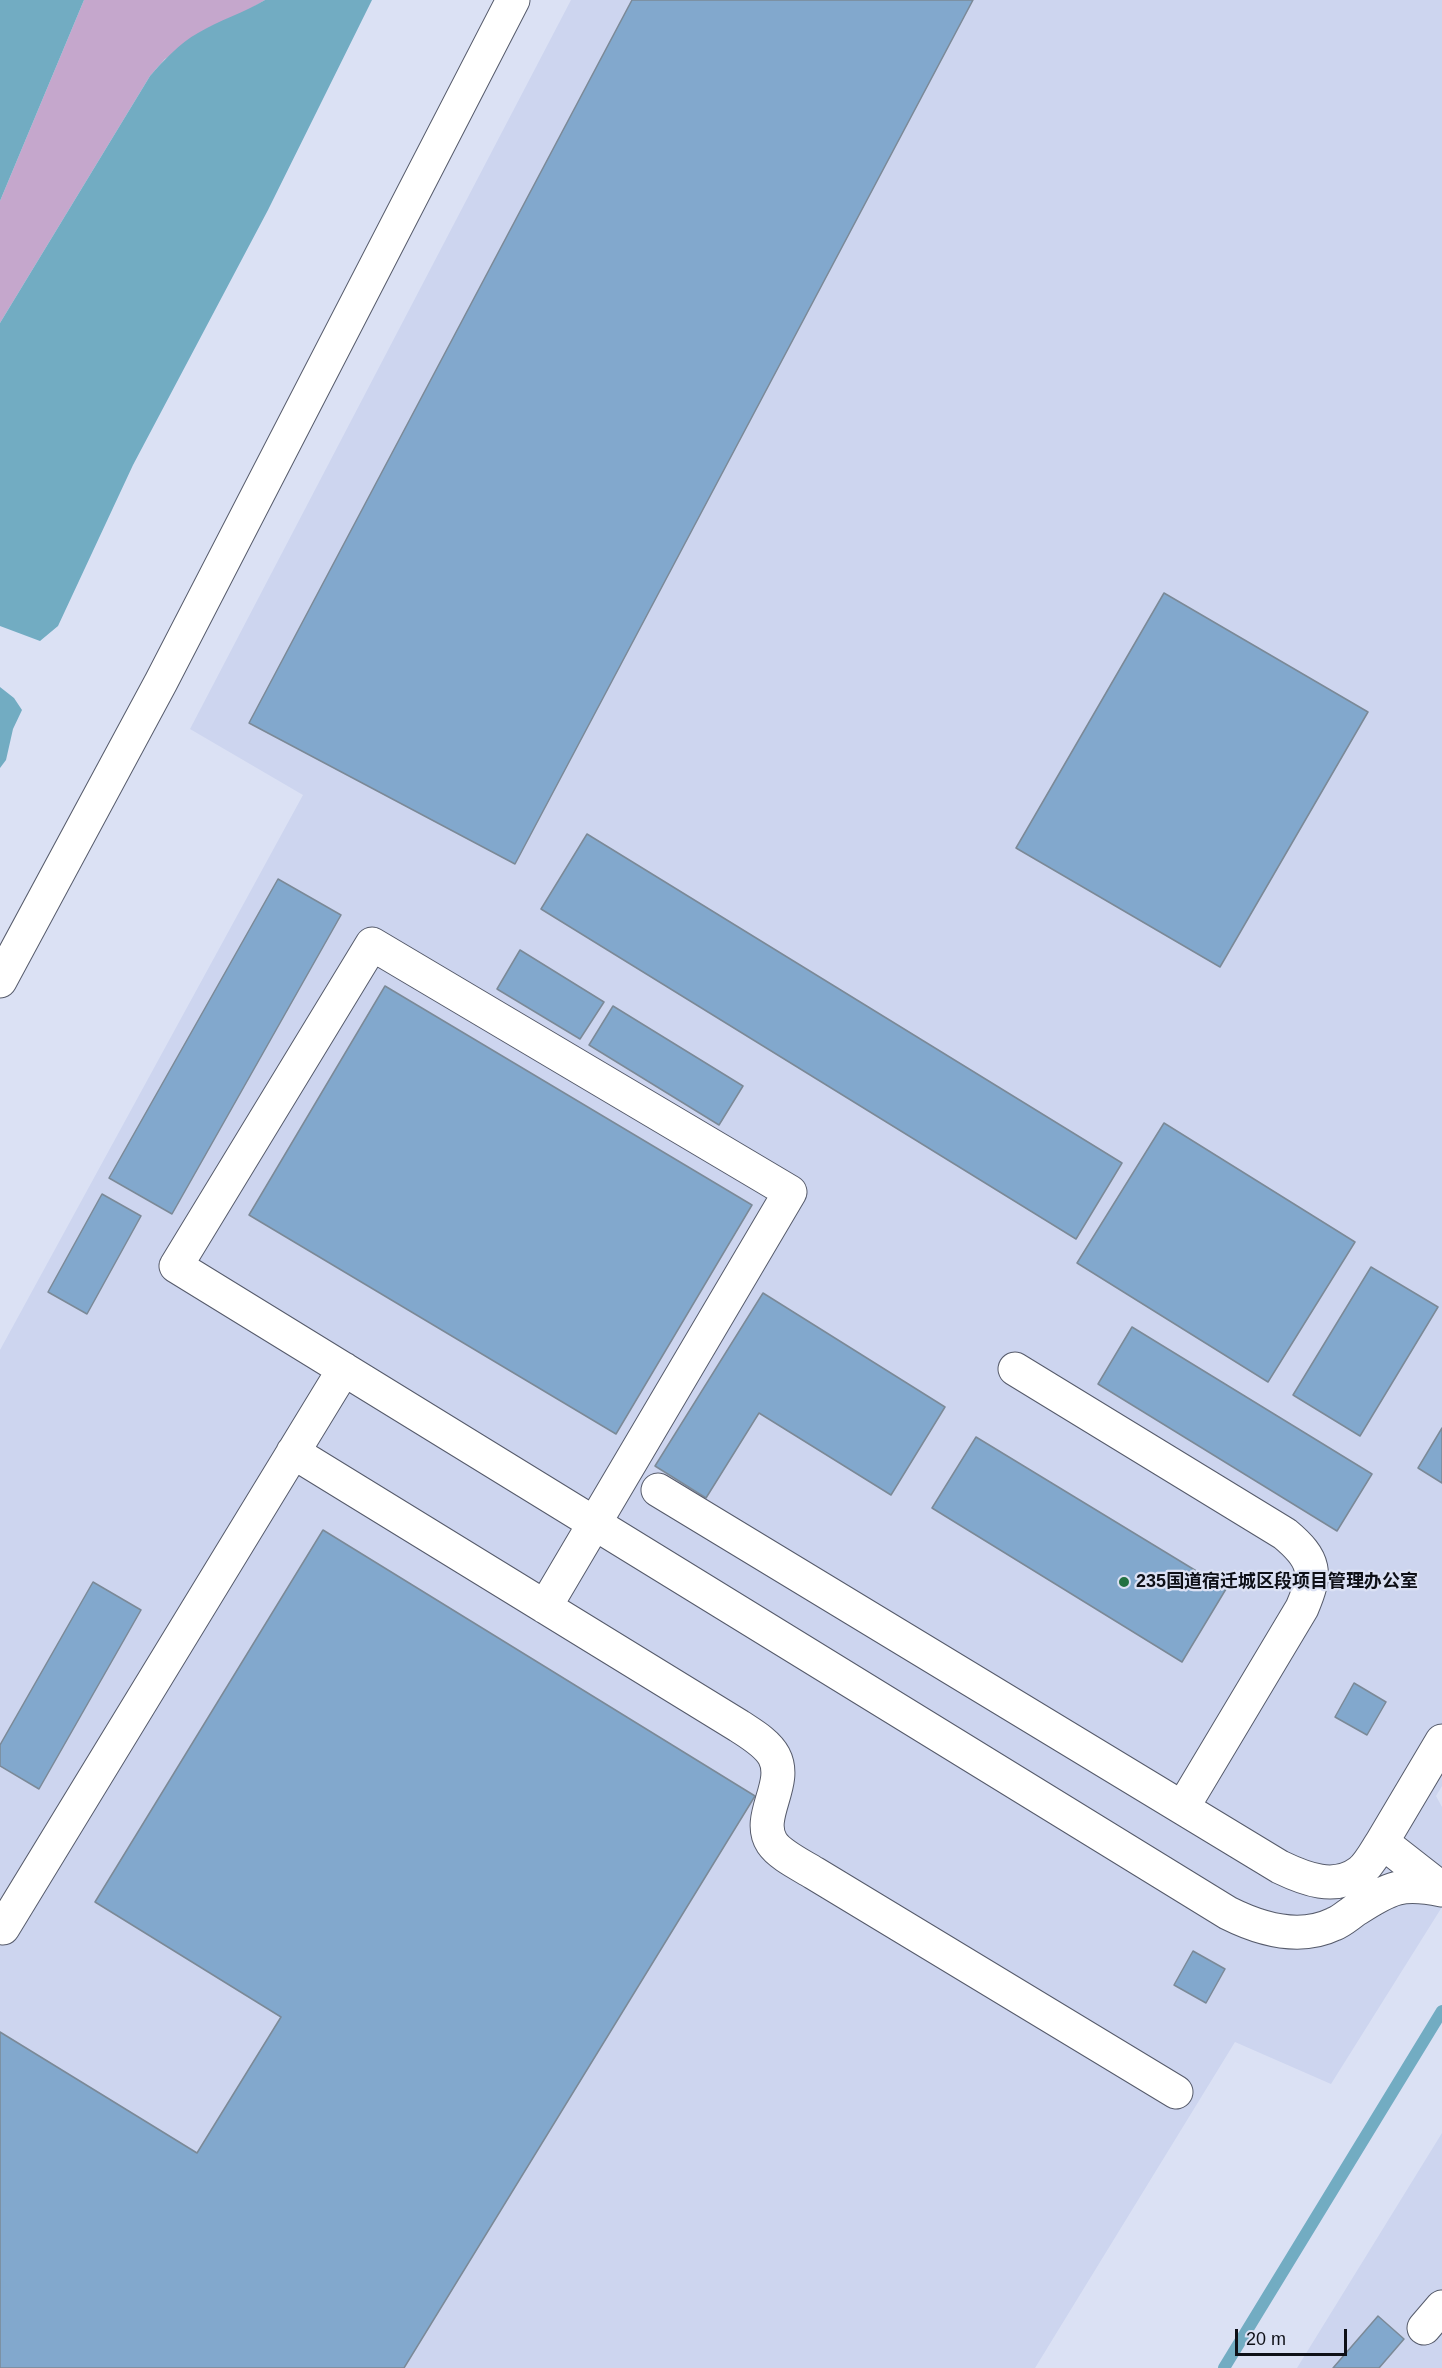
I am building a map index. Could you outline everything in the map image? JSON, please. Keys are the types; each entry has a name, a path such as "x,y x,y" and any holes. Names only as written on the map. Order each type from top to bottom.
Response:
{"street":[{"path":"0,981 161,682 513,0"},
{"path":"545,1607 594,1524 790,1192 372,944 176,1266 594,1524 1228,1913 1254,1926 1276,1931 1300,1932 1333,1925 1373,1898 1403,1886 1417,1885 1442,1889"},
{"path":"3,1928 344,1369"},
{"path":"1015,1370 1286,1534 1300,1546 1310,1563 1312,1584 1302,1608 1183,1807"},
{"path":"293,1452 739,1726 764,1744 774,1756 778,1771 766,1827 772,1843 788,1856 1176,2092"},
{"path":"658,1490 1280,1867 1302,1877 1323,1882 1337,1881 1362,1871 1382,1842 1442,1741"},
{"path":"1382,1842 1442,1889"}],"shaded area":[{"path":"0,0 84,0 0,201"},
{"path":"84,0 265,0 165,59 150,76 0,323 0,201"},
{"path":"265,0 372,0 268,210 133,465 58,626 40,641 0,626 0,323 150,76 191,37"},
{"path":"571,0 1442,0 1442,1786 1436,1796 1442,1807 1442,1907 1331,2084 1235,2042 1035,2368 0,2368 0,1350 303,795 190,729"},
{"path":"0,687 14,698 22,710 13,729 6,760 0,768"},
{"path":"1442,2133 1442,2368 1297,2368"}],"building":[{"path":"632,0 973,0 515,864 249,723"},
{"path":"1164,593 1368,712 1220,967 1016,848"},
{"path":"587,834 1122,1163 1076,1239 541,909"},
{"path":"278,879 341,915 172,1214 109,1178"},
{"path":"520,950 604,1002 580,1039 497,989"},
{"path":"385,986 752,1205 616,1434 249,1215"},
{"path":"613,1006 743,1086 719,1125 589,1045"},
{"path":"1164,1123 1355,1242 1268,1382 1077,1263"},
{"path":"102,1194 141,1216 87,1314 48,1292"},
{"path":"1371,1267 1438,1307 1360,1436 1293,1395"},
{"path":"763,1293 945,1407 891,1495 759,1413 706,1498 655,1466"},
{"path":"1132,1327 1372,1474 1337,1531 1098,1384"},
{"path":"1442,1428 1442,1483 1418,1468"},
{"path":"976,1437 1226,1589 1182,1662 932,1508"},
{"path":"323,1530 755,1796 404,2368 0,2368 0,2032 197,2153 281,2017 95,1902"},
{"path":"93,1582 141,1610 39,1789 0,1766 0,1745"},
{"path":"1354,1683 1386,1702 1367,1735 1335,1717"},
{"path":"1193,1951 1225,1969 1206,2003 1174,1985"},
{"path":"1378,2316 1404,2339 1379,2368 1333,2368"}],"waterway":[{"path":"1224,2368 1442,2011"}],"place":[{"name":"235国道宿迁城区段项目管理办公室","path":"1124,1582"}]}
